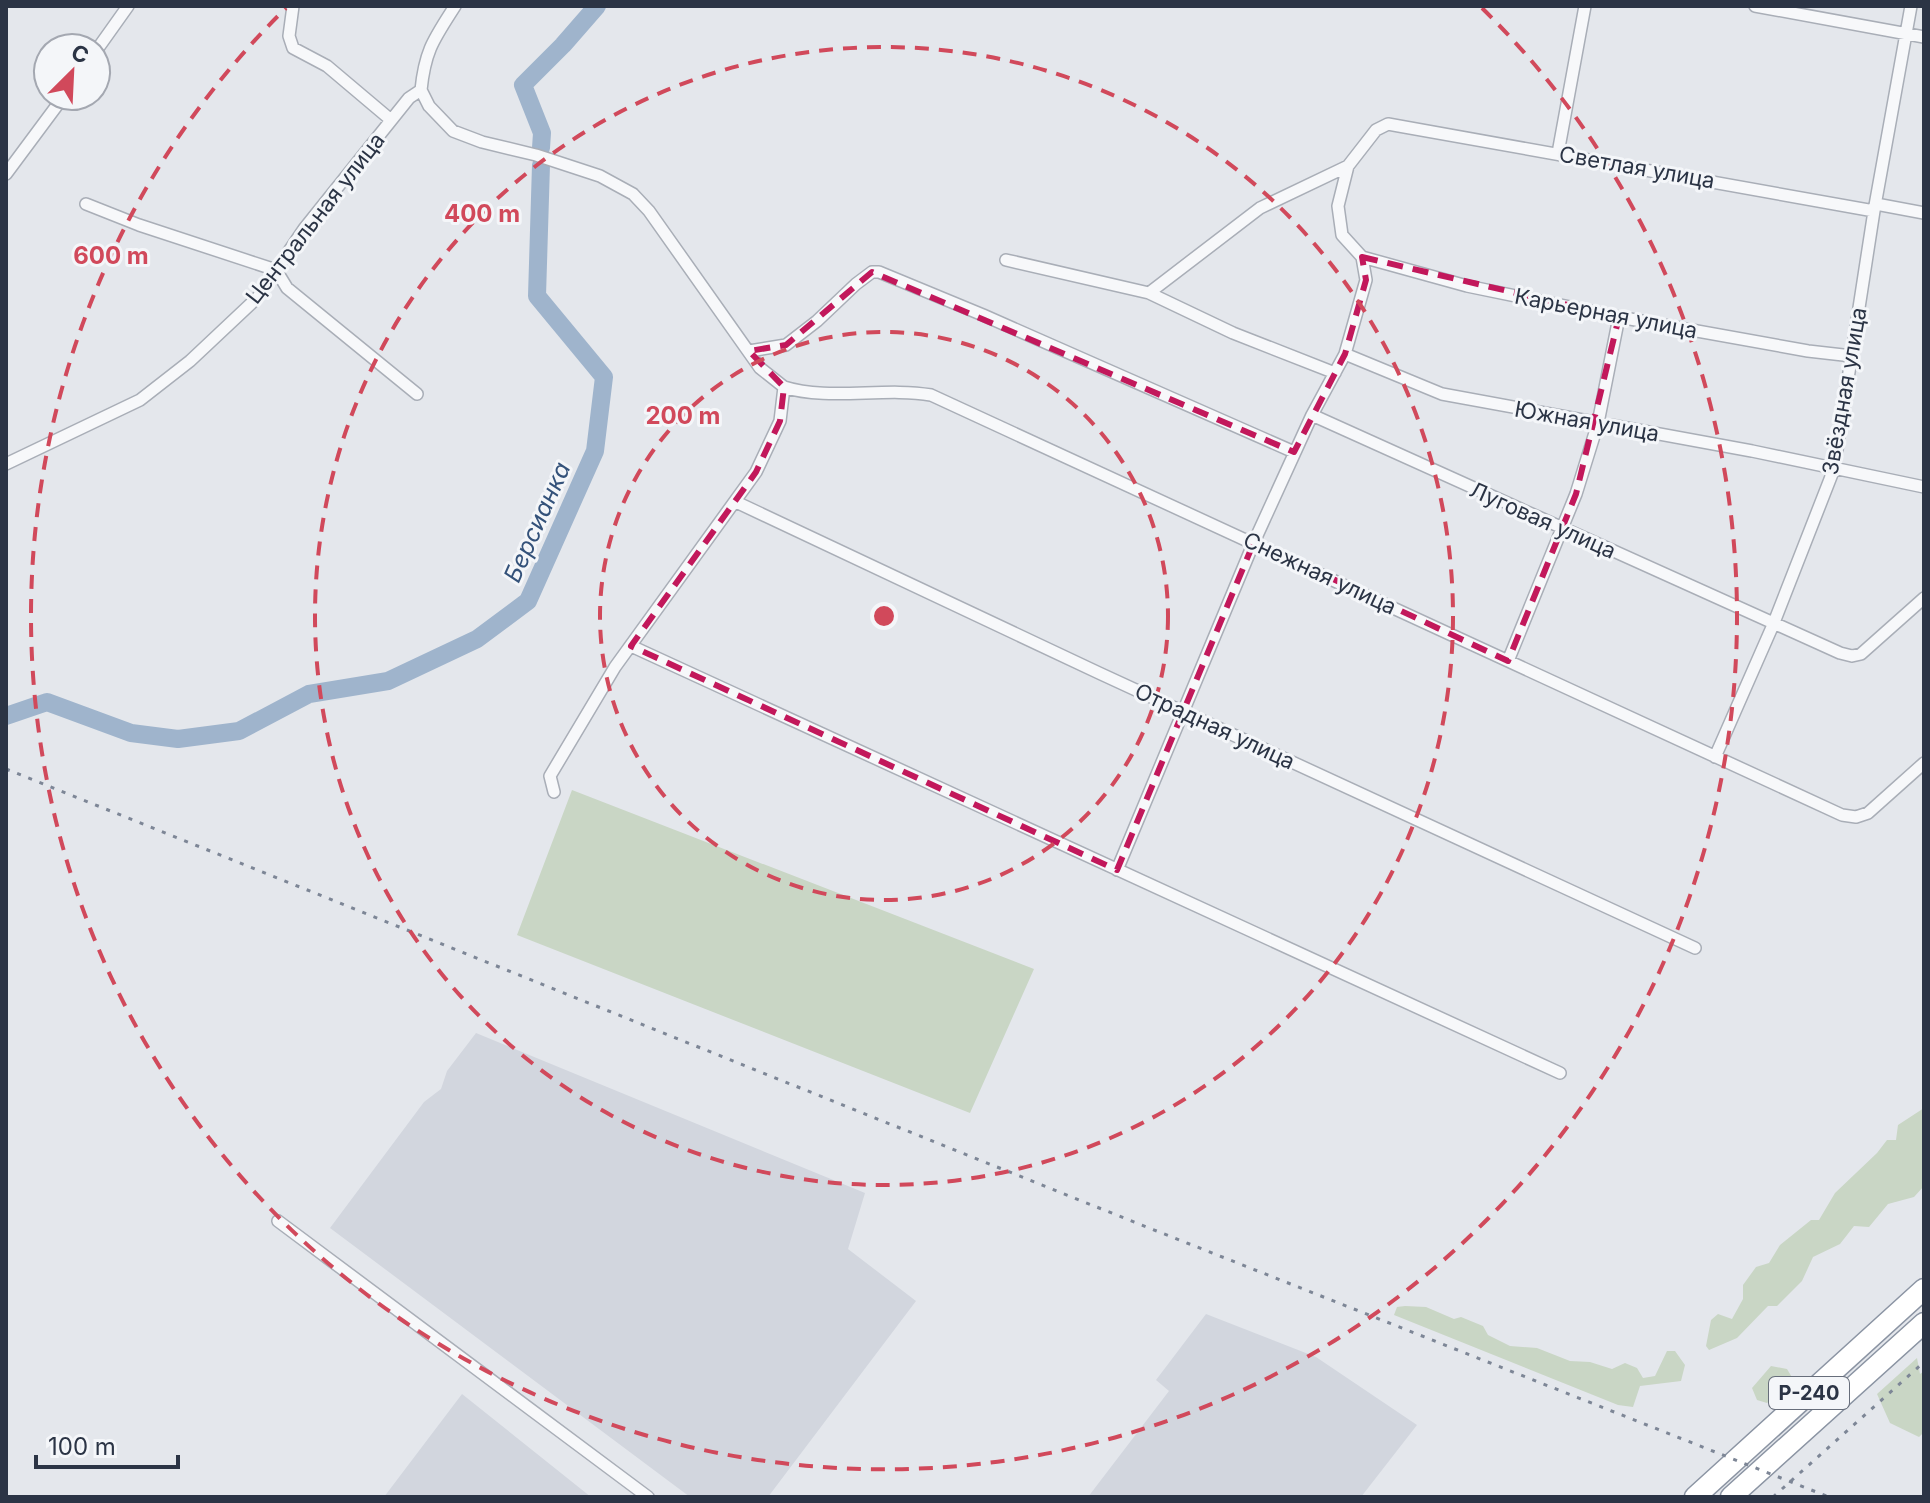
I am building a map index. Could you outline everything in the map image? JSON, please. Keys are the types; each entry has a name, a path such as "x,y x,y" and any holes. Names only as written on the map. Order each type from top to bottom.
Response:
{"highway":[{"name":"Р-240","path":"1695,1497 1924,1289"},
{"name":"Р-240","path":"1731,1497 1924,1323"}],"street":[{"path":"110,32 128,6"},
{"path":"293,6 289,36 293,48 327,66 391,120"},
{"path":"455,6 429,47 424,61 421,90 429,106 453,131 600,176 633,194 649,211 760,368 784,387 780,421 756,472 615,667 550,776 554,792"},
{"path":"1558,153 1585,6"},
{"path":"1755,6 1924,37"},
{"name":"Звёздная улица","path":"1715,757 1773,625 1834,469 1911,6"},
{"name":"Центральная улица","path":"6,464 140,400 190,361 258,297 304,229 409,98 421,90"},
{"path":"6,174 52,112"},
{"name":"Светлая улица","path":"1348,166 1376,130 1388,124 1875,208 1924,213"},
{"path":"1117,870 1254,542 1294,452 1345,354 1366,280 1362,257 1342,235 1338,206 1348,166"},
{"path":"1149,293 1260,208 1348,166"},
{"path":"86,204 139,225 276,270 287,288 417,394"},
{"name":"Карьерная улица","path":"1362,257 1467,286 1619,317 1852,356"},
{"path":"1006,260 1149,293 1233,333 1335,373"},
{"path":"749,351 786,345 856,284 872,272 879,272 1294,452"},
{"path":"1508,661 1576,494 1598,423 1619,317"},
{"name":"Южная улица","path":"1345,354 1442,394 1924,487"},
{"name":"Снежная улица","path":"784,387 813,392 907,391 931,395 1842,815 1856,817 1868,813 1924,763"},
{"name":"Луговая улица","path":"1312,415 1773,625 1852,656 1861,654 1924,598"},
{"name":"Отрадная улица","path":"736,502 1695,948"},
{"path":"631,646 1560,1073"},
{"path":"278,1221 648,1497"}],"highlighted area":[{"path":"1362,257 1619,317 1576,494 1508,661 1254,542 1117,870 631,646 756,472 780,421 784,387 749,351 786,345 872,272 1294,452 1345,354 1366,280"}],"shaded area":[{"path":"476,1033 865,1193 848,1249 916,1301 768,1497 690,1497 330,1228 424,1102 441,1089 447,1071"},
{"path":"1206,1314 1316,1357 1417,1425 1361,1497 1088,1497 1169,1391 1156,1380"},
{"path":"462,1394 591,1497 384,1497"}],"green space":[{"path":"572,790 1034,969 970,1113 517,935"},
{"path":"1924,1108 1924,1186 1914,1197 1888,1204 1869,1227 1854,1226 1840,1244 1813,1257 1802,1281 1777,1306 1768,1306 1737,1338 1709,1350 1706,1346 1711,1320 1718,1314 1732,1319 1743,1299 1743,1285 1756,1267 1769,1263 1780,1245 1811,1220 1819,1220 1835,1193 1887,1140 1896,1140 1898,1125"},
{"path":"1397,1307 1426,1307 1454,1319 1461,1317 1483,1326 1488,1335 1510,1346 1537,1348 1570,1361 1590,1362 1612,1369 1625,1363 1637,1368 1643,1378 1655,1376 1667,1351 1675,1351 1685,1365 1681,1381 1640,1386 1633,1407 1618,1405 1394,1315"},
{"path":"1917,1358 1920,1374 1924,1371 1924,1432 1919,1437 1890,1423 1877,1394"},
{"path":"1771,1366 1787,1369 1793,1379 1767,1403 1757,1400 1752,1388"}],"waterway":[{"name":"Берсианка","path":"541,148 542,133 523,85 597,6"},
{"name":"Берсианка","path":"6,716 47,702 131,733 178,739 239,731 309,694 388,681 477,639 528,601 595,451 604,377 537,296 541,165"}],"railway":[{"path":"6,769 1829,1497"},
{"path":"1773,1497 1924,1362"}]}
